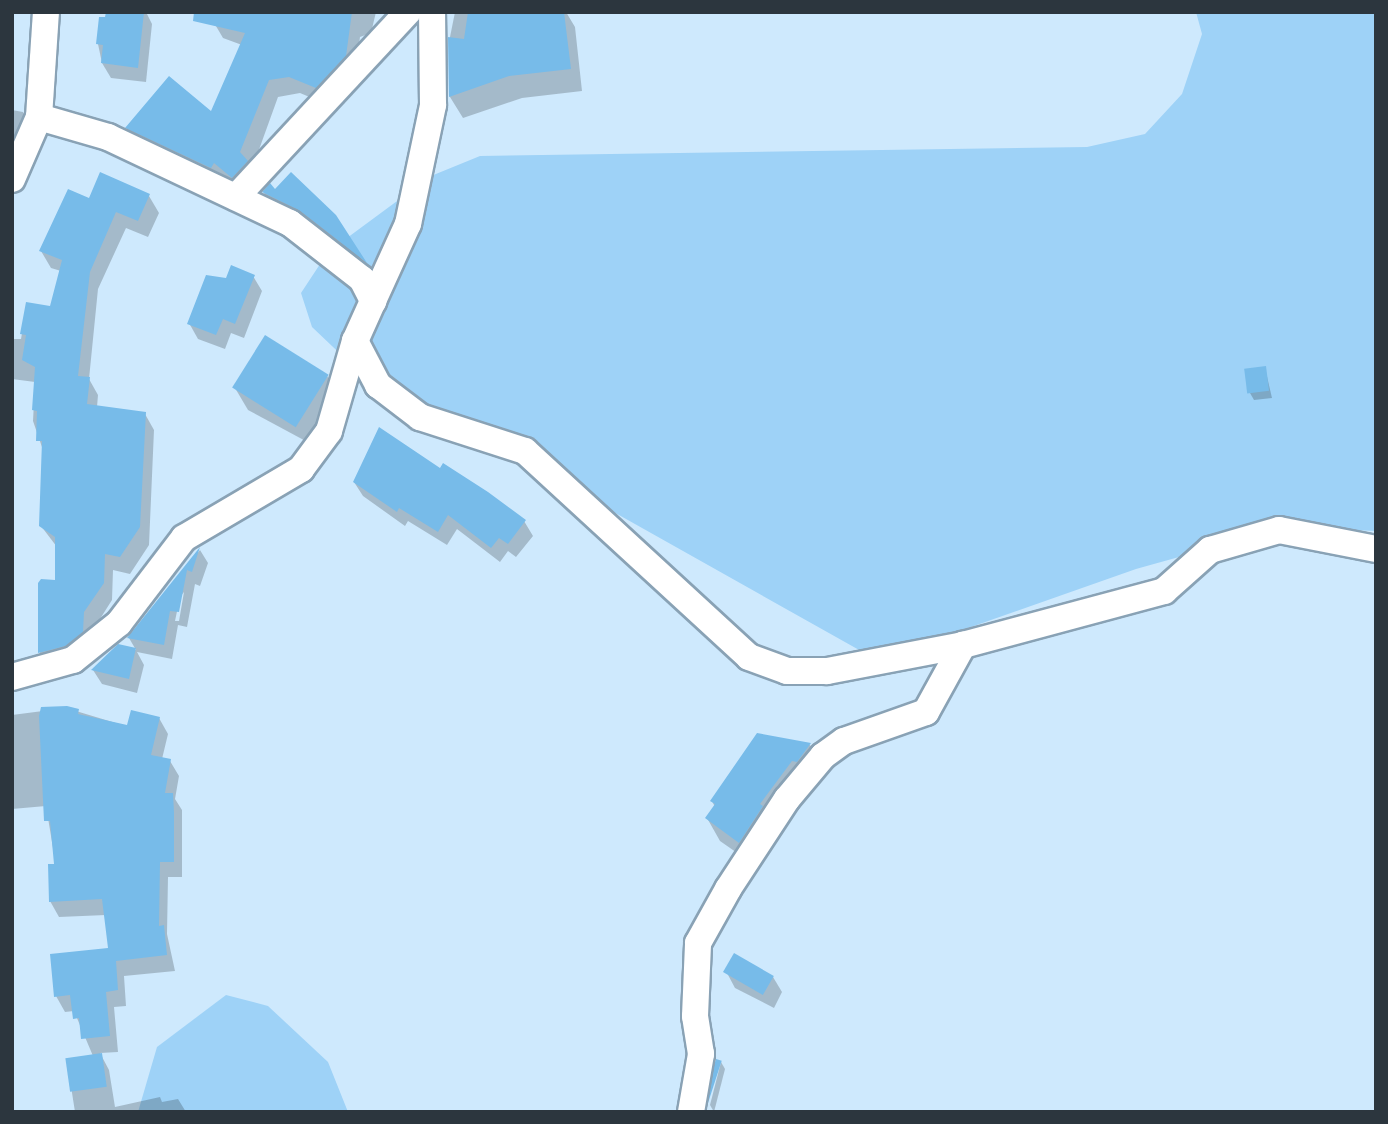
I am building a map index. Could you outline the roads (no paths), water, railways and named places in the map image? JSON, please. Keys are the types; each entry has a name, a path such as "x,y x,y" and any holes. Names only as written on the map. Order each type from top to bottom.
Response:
{"street":[{"path":"12,179 39,117 46,12"},
{"path":"236,197 408,12"},
{"path":"12,677 73,660 118,623 184,538 301,469 329,431 355,341 408,224 433,105 432,12"},
{"path":"39,117 108,137 290,223 362,279 373,301"},
{"path":"355,341 377,385 420,417 525,451 749,657 787,671 827,671 963,645 1164,591 1210,550 1279,530 1376,548"},
{"path":"691,1112 701,1054 695,1016 698,943 728,889 787,799 823,756 844,741 926,712 963,645"}]}
